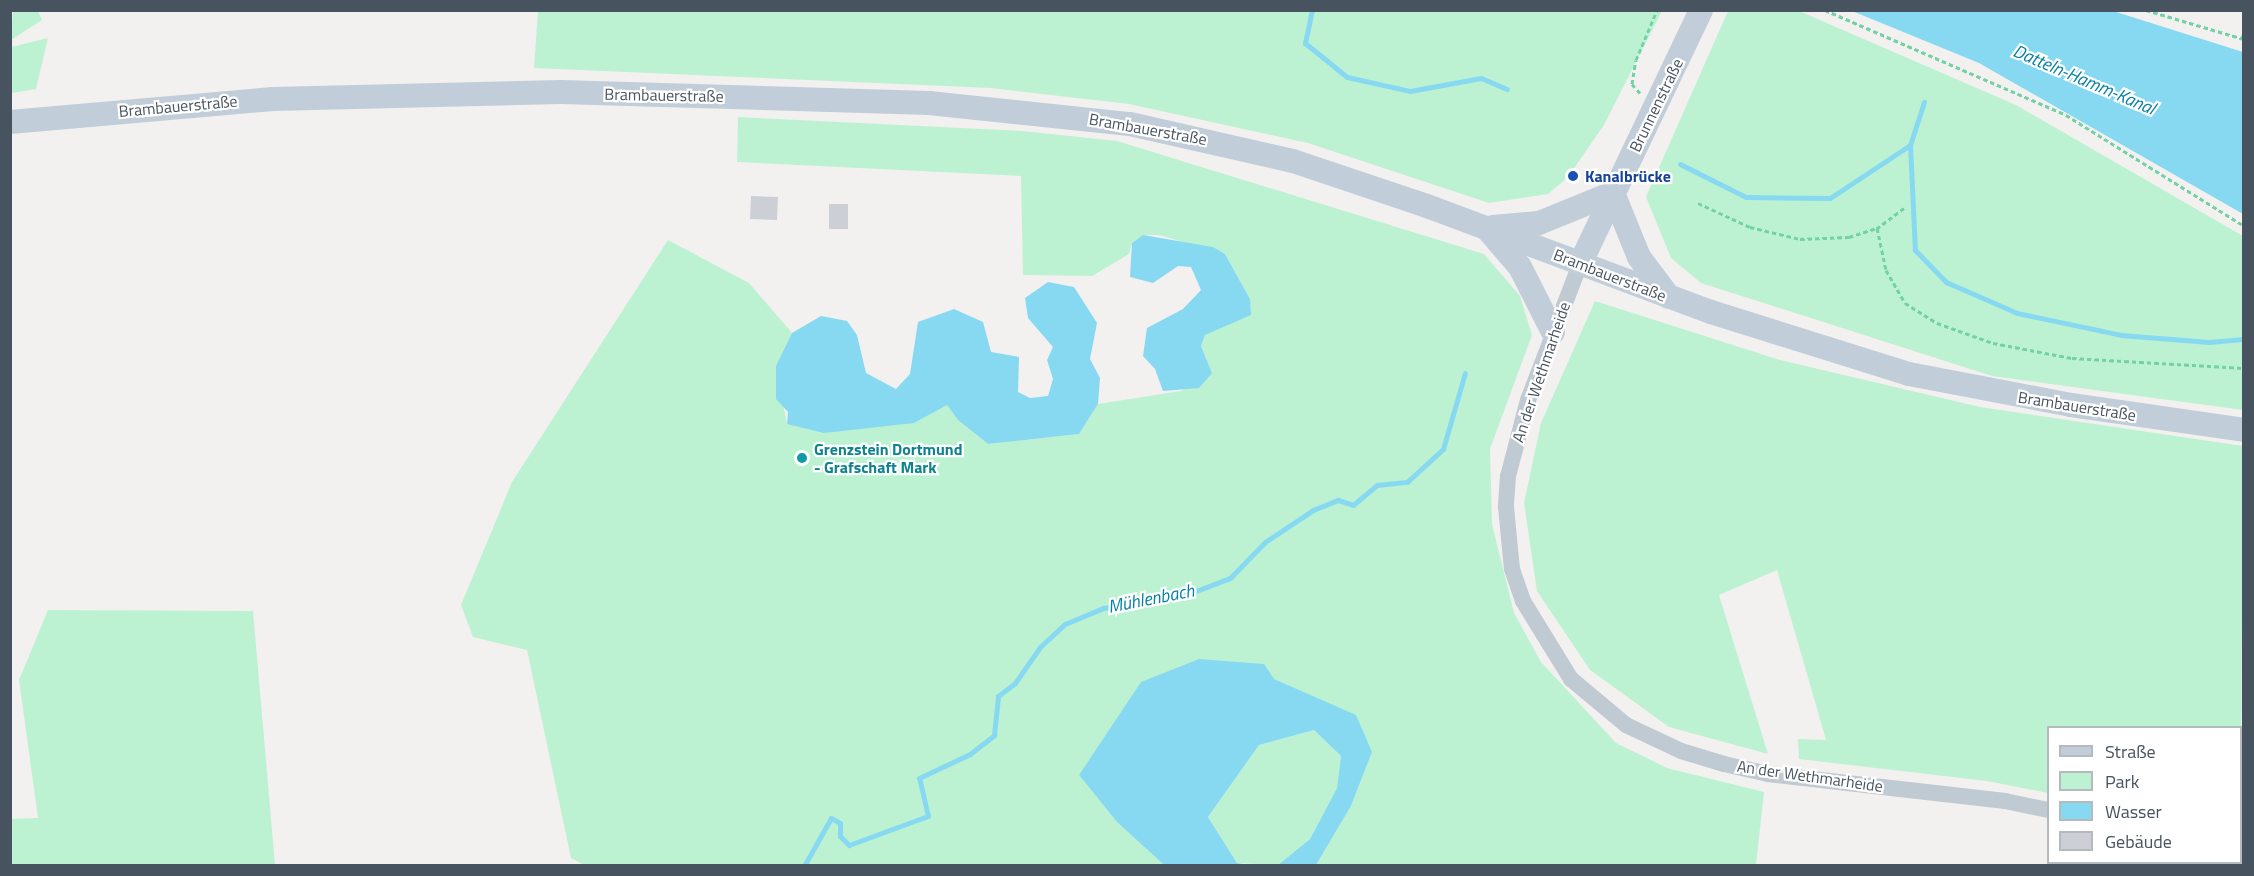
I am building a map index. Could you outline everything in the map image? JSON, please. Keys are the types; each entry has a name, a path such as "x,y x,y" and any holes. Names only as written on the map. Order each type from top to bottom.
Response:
{"main road":[{"name":"Brunnenstraße","path":"1580,264 1701,10"},
{"name":"Brambauerstraße","path":"10,122 157,107 395,94 729,97 1012,109 1215,141 1302,164 1487,228 1669,297 1909,374 2071,405 2244,430"},
{"path":"1487,228 1539,223 1613,193 1638,257 1669,297"},
{"path":"1487,228 1520,267 1553,332"}],"street":[{"name":"An der Wethmarheide","path":"1580,264 1553,332 1513,456 1507,538 1512,569 1535,626 1572,679 1597,704 1654,740 1724,764 1768,774 2005,801 2047,810"}],"path":[{"path":"1657,103 1632,84 1636,60 1658,10"},
{"path":"1825,10 2066,115 2244,226"},
{"path":"2146,10 2243,39 2244,31"},
{"path":"1698,203 1750,227 1800,238 1849,237 1877,228 1904,208"},
{"path":"1877,228 1886,270 1905,303 1937,323 1993,343 2072,358 2244,368"}],"green space":[{"path":"538,10 1662,11 1604,125 1568,177 1548,194 1489,203 1308,143 1129,104 991,88 534,68"},
{"path":"13,11 38,11 42,20 11,40"},
{"path":"1728,11 1799,11 2016,105 2243,236 2243,410 1992,376 1701,283 1671,258 1646,197"},
{"path":"48,38 36,89 11,93 11,47"},
{"path":"738,117 1022,131 1117,141 1484,254 1520,296 1532,335 1490,449 1492,524 1514,613 1541,662 1616,743 1667,768 1764,792 1756,865 1316,865 1351,806 1372,752 1306,694 1274,679 1141,683 1079,775 1117,822 1164,865 584,865 571,858 527,650 473,637 461,605 512,482 668,240 749,283 792,333 776,367 787,424 914,423 947,404 958,420 988,444 1079,434 1098,404 1181,391 1212,373 1201,346 1205,335 1250,299 1225,254 1159,235 1143,235 1132,243 1129,254 1092,276 1023,275 1021,176 737,162"},
{"path":"1595,301 1780,360 1980,407 2243,446 2241,726 2047,726 2047,793 1987,781 1799,759 1798,739 1826,740 1777,570 1719,595 1768,754 1669,727 1590,670 1537,591 1524,503 1541,423"},
{"path":"48,610 253,611 275,865 11,865 11,819 38,818 19,680"},
{"path":"1314,730 1341,756 1337,788 1310,839 1278,865 1237,863 1208,817 1259,745"}],"water":[{"name":"Datteln-Hamm-Kanal","path":"1852,11 2113,11 2243,52 2243,214 1979,63"},
{"path":"1143,235 1213,247 1225,254 1250,299 1251,315 1205,335 1201,346 1212,373 1199,388 1163,391 1155,369 1143,356 1147,328 1183,309 1201,290 1191,267 1178,266 1153,283 1130,277 1132,243"},
{"path":"1048,282 1074,287 1097,323 1090,359 1100,378 1098,404 1079,434 988,444 958,420 947,405 914,423 824,433 787,424 788,412 776,399 776,366 792,333 821,316 847,321 857,335 866,373 896,389 910,374 918,322 954,309 983,322 991,352 1019,357 1018,392 1030,398 1048,396 1053,379 1047,360 1053,347 1028,318 1025,298"},
{"path":"1199,659 1264,664 1274,679 1356,715 1372,752 1351,806 1316,865 1278,865 1310,839 1337,788 1341,756 1314,730 1259,745 1208,817 1237,863 1248,865 1164,865 1117,822 1079,775 1141,682"}],"building":[{"path":"751,196 778,197 777,220 750,219"},
{"path":"829,204 848,204 848,229 829,229"}],"waterway":[{"path":"1312,10 1305,43 1347,77 1410,91 1481,78 1507,89"},
{"path":"1924,102 1910,145 1915,250 1946,282 2017,313 2121,335 2209,342 2242,339"},
{"path":"1680,164 1746,197 1830,198 1910,145"},
{"name":"Mühlenbach","path":"804,866 831,818 840,823 840,836 849,845 928,816 919,778 970,754 994,735 998,696 1015,683 1040,647 1065,624 1103,608 1183,596 1230,578 1265,542 1313,510 1338,500 1353,505 1377,485 1407,482 1443,449 1465,373"},
{"name":"Mühlenbach","path":"752,866 779,866"}],"place":[{"name":"Kanalbrücke","path":"1573,176"},
{"name":"Grenzstein Dortmund - Grafschaft Mark","path":"802,458"}]}
